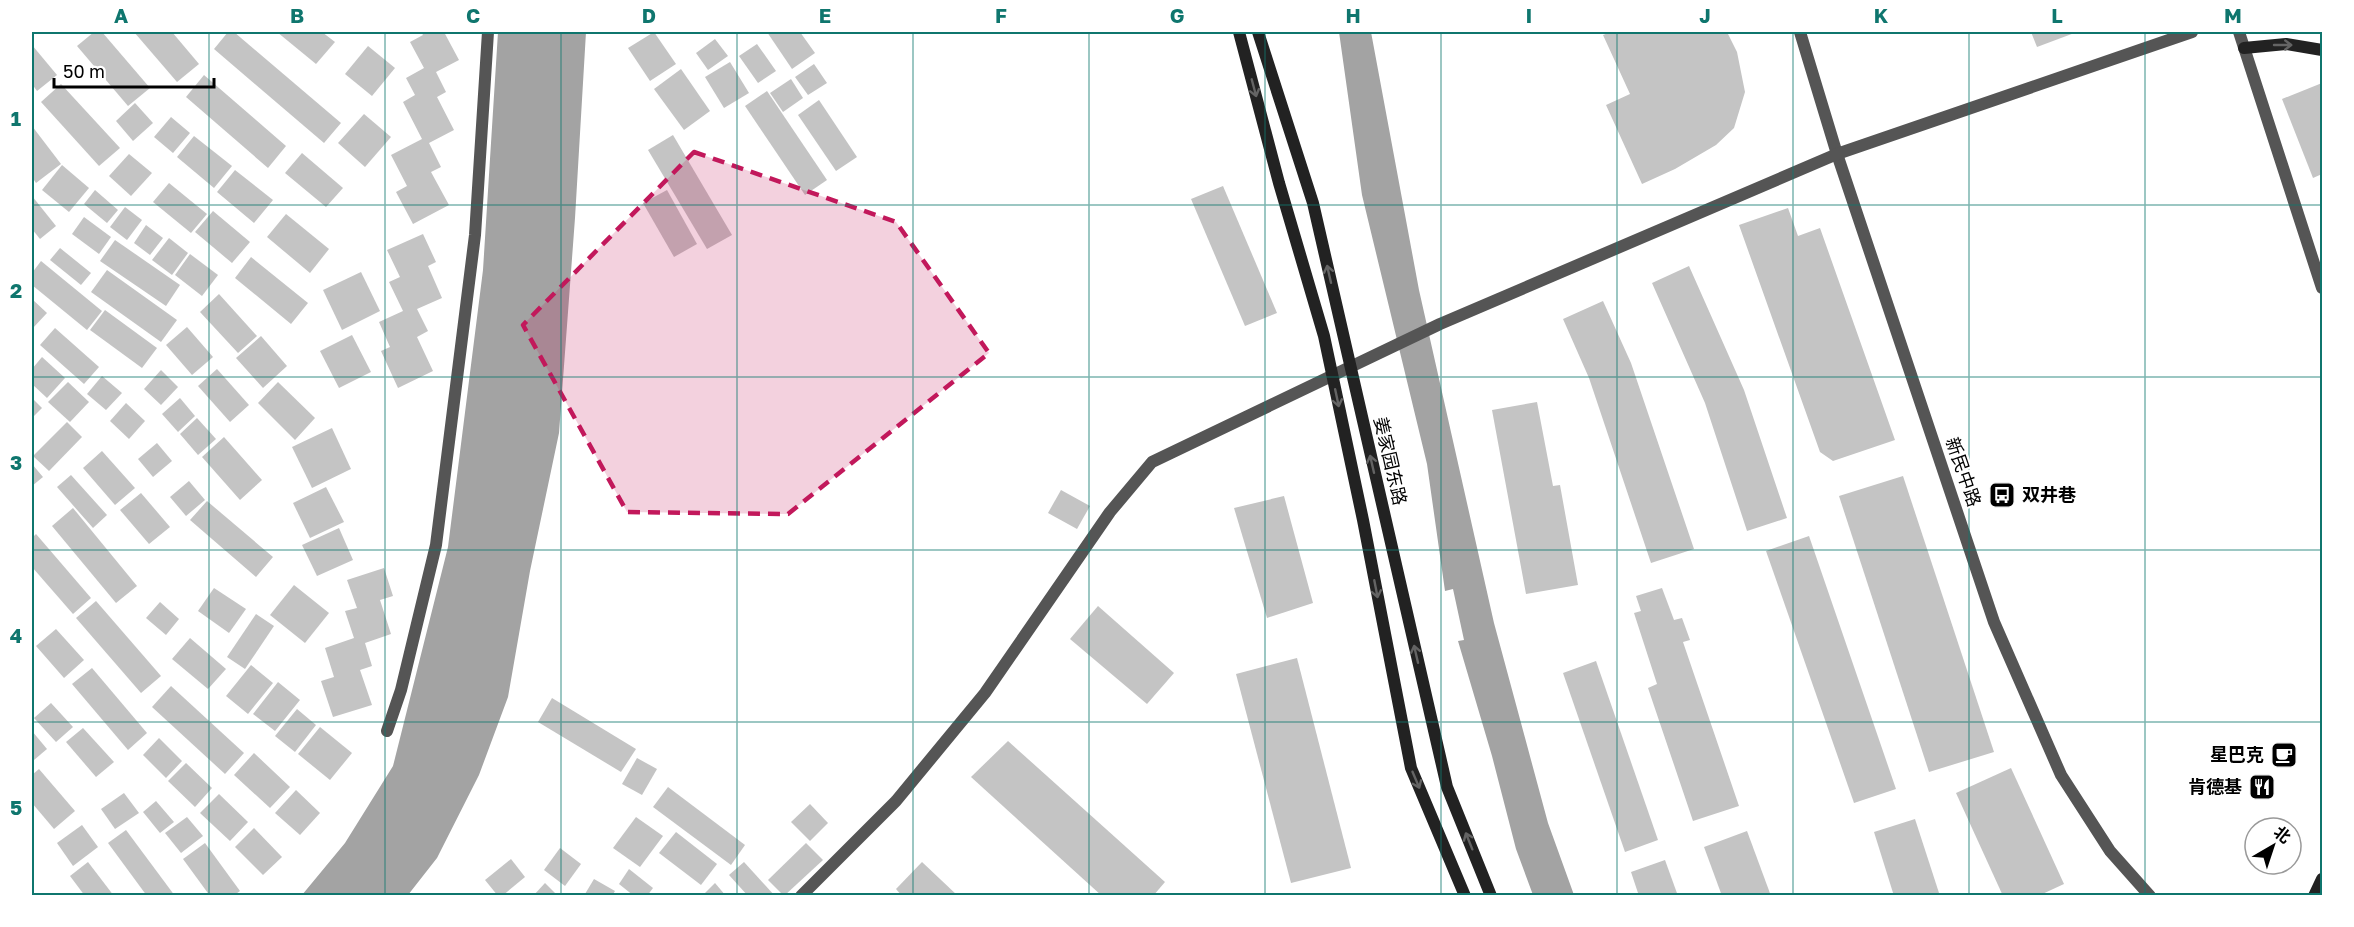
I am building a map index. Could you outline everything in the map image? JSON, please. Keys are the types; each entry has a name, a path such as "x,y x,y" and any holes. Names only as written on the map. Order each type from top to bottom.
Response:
{"main road":[{"name":"姜家园东路","path":"1239,32 1333,375 1411,768 1465,896"},
{"name":"姜家园东路","path":"1258,32 1313,203 1447,787 1491,896"},
{"path":"2244,48 2286,44 2322,50"},
{"path":"2314,896 2322,879"}],"street":[{"path":"387,731 401,690 436,545 475,235 488,32"},
{"name":"新民中路","path":"1800,32 1837,154 1995,622 2061,775 2110,851 2150,896"},
{"path":"801,896 896,801 985,693 1110,512 1152,462 1440,324 1837,154 2192,32"},
{"path":"2239,32 2322,288"}],"highlighted area":[{"path":"694,152 896,222 989,353 788,514 627,512 523,325"}],"shaded area":[{"path":"498,32 586,32 559,433 530,571 508,697 479,775 437,858 408,895 302,895 345,843 393,766 448,547 483,270"},
{"path":"1339,32 1371,32 1419,290 1494,623 1548,823 1574,895 1533,895 1516,849 1492,756 1458,641 1464,640 1453,589 1445,591 1427,464 1362,195"}],"building":[{"path":"94,32 102,32 150,88 128,106 77,46"},
{"path":"134,32 172,32 199,64 177,82"},
{"path":"228,32 234,32 341,123 324,143 214,49"},
{"path":"277,32 322,32 335,42 316,64"},
{"path":"421,32 444,32 459,60 436,72 446,92 437,97 454,130 429,143 441,167 431,172 449,205 413,224 396,192 407,186 391,155 422,139 403,102 415,95 406,78 424,68 410,42 423,35"},
{"path":"654,32 676,64 650,81 628,48"},
{"path":"767,32 800,32 815,53 792,69"},
{"path":"1611,32 1727,32 1737,52 1745,92 1734,128 1716,145 1675,169 1642,184 1606,105 1630,94 1603,35"},
{"path":"2031,32 2077,32 2037,47"},
{"path":"715,39 728,56 708,70 696,53"},
{"path":"757,44 776,71 758,83 739,56"},
{"path":"32,45 57,75 37,91 32,84"},
{"path":"368,46 395,68 372,96 345,74"},
{"path":"730,62 749,93 724,108 705,77"},
{"path":"814,64 827,83 808,95 795,77"},
{"path":"681,69 710,111 684,130 654,89"},
{"path":"204,75 286,146 268,168 186,97"},
{"path":"791,79 803,98 783,112 770,93"},
{"path":"2322,83 2322,174 2313,178 2282,99"},
{"path":"61,84 120,148 99,166 41,102"},
{"path":"767,91 827,180 805,195 745,106"},
{"path":"819,100 857,157 836,171 798,115"},
{"path":"135,103 153,123 133,141 116,121"},
{"path":"364,114 391,137 365,167 338,143"},
{"path":"171,117 190,133 173,153 154,137"},
{"path":"32,126 61,164 36,183 32,177"},
{"path":"673,135 732,235 707,249 648,150"},
{"path":"194,136 232,166 214,188 177,157"},
{"path":"302,153 343,188 326,207 285,173"},
{"path":"129,154 152,173 131,196 109,176"},
{"path":"62,165 89,188 69,212 42,190"},
{"path":"235,170 273,200 254,223 217,192"},
{"path":"169,183 207,214 191,233 153,202"},
{"path":"1223,186 1277,313 1245,326 1191,199"},
{"path":"95,190 118,210 107,223 84,204"},
{"path":"667,190 697,244 674,257 643,203"},
{"path":"32,196 56,226 40,239 32,229"},
{"path":"125,207 142,220 127,240 110,227"},
{"path":"1788,208 1798,236 1820,228 1895,440 1833,461 1820,452 1739,225"},
{"path":"213,211 250,242 232,263 195,232"},
{"path":"286,214 329,249 310,273 267,237"},
{"path":"84,217 111,237 99,254 72,234"},
{"path":"146,225 163,238 150,255 134,243"},
{"path":"423,234 436,262 428,266 442,298 417,309 428,331 417,337 433,371 398,388 381,351 390,347 379,322 403,311 389,282 400,277 387,250"},
{"path":"169,238 188,253 172,275 152,260"},
{"path":"115,240 180,285 166,306 100,261"},
{"path":"60,248 91,273 81,285 50,260"},
{"path":"190,254 218,275 202,296 175,275"},
{"path":"251,257 308,303 291,324 235,278"},
{"path":"41,261 102,311 87,330 32,285 32,273"},
{"path":"1689,266 1744,390 1787,518 1747,531 1705,403 1652,283"},
{"path":"107,270 177,320 161,342 91,292"},
{"path":"361,272 380,311 342,330 323,290"},
{"path":"219,294 257,336 238,353 200,312"},
{"path":"32,299 47,313 32,329"},
{"path":"1603,301 1631,363 1694,549 1651,563 1589,378 1563,319"},
{"path":"105,310 157,348 142,368 90,330"},
{"path":"187,327 213,357 192,375 166,345"},
{"path":"55,328 99,367 84,384 40,345"},
{"path":"352,335 371,372 339,388 320,351"},
{"path":"261,336 287,366 263,388 236,358"},
{"path":"42,357 65,378 47,398 32,384 32,369"},
{"path":"217,369 249,405 230,422 198,386"},
{"path":"161,370 178,387 161,405 144,389"},
{"path":"102,376 122,393 106,410 87,394"},
{"path":"68,382 89,402 70,422 48,402"},
{"path":"278,382 315,418 295,440 258,403"},
{"path":"32,398 42,408 32,418"},
{"path":"180,398 195,416 178,432 162,414"},
{"path":"1537,402 1553,486 1560,485 1578,585 1526,594 1492,410"},
{"path":"126,403 145,421 129,439 110,421"},
{"path":"197,418 216,439 198,455 180,434"},
{"path":"67,422 82,437 49,471 33,456"},
{"path":"332,428 351,469 312,488 292,447"},
{"path":"224,437 262,480 240,500 202,457"},
{"path":"157,443 172,461 153,477 138,459"},
{"path":"102,451 135,488 115,505 83,468"},
{"path":"32,464 43,477 32,486"},
{"path":"71,475 107,515 93,528 57,487"},
{"path":"1903,476 1994,752 1929,772 1839,496"},
{"path":"189,481 205,500 186,516 170,497"},
{"path":"326,487 344,522 310,538 293,503"},
{"path":"1061,490 1090,506 1077,529 1048,513"},
{"path":"141,493 170,527 149,544 120,510"},
{"path":"1284,496 1313,603 1267,618 1234,508"},
{"path":"207,501 273,557 256,577 190,520"},
{"path":"73,508 137,586 116,603 52,526"},
{"path":"339,528 353,560 317,576 302,545"},
{"path":"36,534 91,598 73,614 32,567 32,538"},
{"path":"1809,536 1896,789 1854,803 1766,551"},
{"path":"384,568 393,596 380,600 391,634 365,643 372,666 360,670 372,705 333,717 321,681 334,677 325,648 354,638 345,611 357,608 347,580"},
{"path":"294,585 329,613 305,643 270,615"},
{"path":"214,588 246,609 229,633 198,611"},
{"path":"1662,588 1674,620 1682,618 1690,640 1683,642 1739,806 1693,821 1648,688 1657,684 1634,613 1641,611 1636,596"},
{"path":"96,601 161,676 141,693 76,618"},
{"path":"160,602 179,619 166,635 146,618"},
{"path":"1098,606 1174,673 1147,704 1070,639"},
{"path":"256,614 274,626 245,669 227,657"},
{"path":"56,629 84,660 64,678 36,646"},
{"path":"190,638 226,669 208,689 172,659"},
{"path":"1297,658 1351,868 1291,883 1236,674"},
{"path":"1596,661 1658,840 1625,852 1563,673"},
{"path":"251,665 273,683 248,714 226,696"},
{"path":"92,668 147,733 128,750 72,684"},
{"path":"278,682 300,700 275,731 253,714"},
{"path":"171,686 244,753 225,774 152,707"},
{"path":"552,698 636,749 621,772 538,722"},
{"path":"51,703 73,727 56,742 34,718"},
{"path":"297,709 316,725 295,752 275,736"},
{"path":"320,727 352,753 330,780 298,754"},
{"path":"83,728 114,762 96,777 66,742"},
{"path":"32,731 47,749 34,760 32,757"},
{"path":"159,738 182,761 166,778 143,755"},
{"path":"1008,741 1165,882 1153,896 1102,896 971,777"},
{"path":"254,753 290,787 270,808 234,775"},
{"path":"637,758 657,769 642,795 622,784"},
{"path":"186,763 212,788 195,807 168,781"},
{"path":"2011,768 2064,884 2038,896 2003,896 1956,793"},
{"path":"39,769 75,811 54,829 32,803 32,775"},
{"path":"668,787 745,845 731,865 653,807"},
{"path":"296,790 320,813 300,835 275,813"},
{"path":"124,793 139,813 115,829 101,809"},
{"path":"219,794 248,822 230,841 200,813"},
{"path":"156,801 174,822 160,833 143,812"},
{"path":"810,804 828,823 810,841 791,822"},
{"path":"187,817 203,836 181,853 165,833"},
{"path":"636,817 663,836 640,867 613,848"},
{"path":"1915,819 1940,896 1894,896 1874,832"},
{"path":"82,825 98,847 73,866 57,843"},
{"path":"254,828 282,857 263,875 235,847"},
{"path":"126,830 175,896 147,896 108,843"},
{"path":"1747,831 1771,896 1722,896 1704,847"},
{"path":"676,832 717,864 701,885 659,853"},
{"path":"205,843 240,891 233,896 210,896 183,859"},
{"path":"806,843 823,860 784,896 768,880"},
{"path":"560,848 581,864 565,886 544,870"},
{"path":"511,859 525,877 502,896 498,896 485,880"},
{"path":"1665,860 1678,896 1639,896 1631,872"},
{"path":"88,862 114,896 85,896 70,876"},
{"path":"744,862 775,896 748,896 729,875"},
{"path":"922,862 958,896 902,896 896,889"},
{"path":"629,869 653,888 647,896 634,896 619,884"},
{"path":"594,879 615,891 612,896 585,894"},
{"path":"545,883 558,896 533,896"},
{"path":"715,883 726,896 702,896"}],"place":[{"name":"双井巷","path":"2002,495"},
{"name":"星巴克","path":"2284,755"},
{"name":"肯德基","path":"2262,787"}]}
